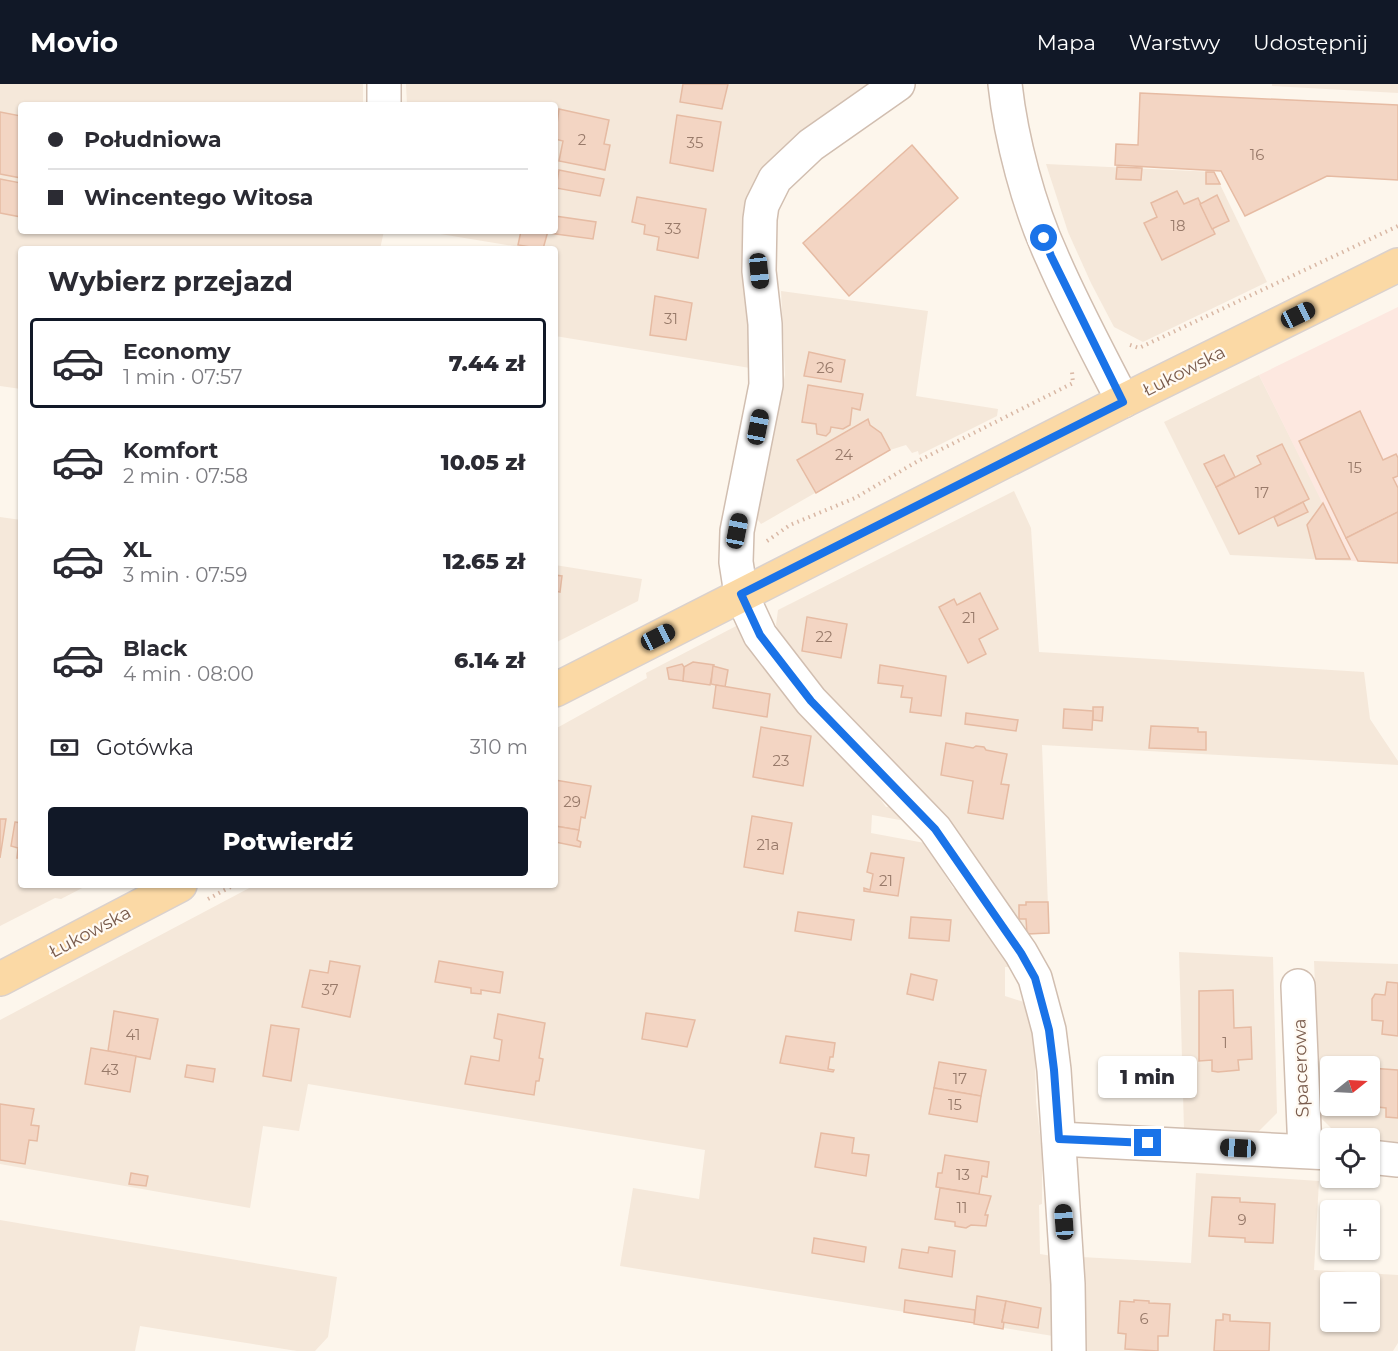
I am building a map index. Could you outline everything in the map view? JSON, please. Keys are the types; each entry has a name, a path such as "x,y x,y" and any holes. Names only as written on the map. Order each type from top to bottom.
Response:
{"main road":[{"name":"Łukowska","path":"558,688 741,594 1398,265"},
{"name":"Łukowska","path":"0,979 174,888"}],"street":[{"path":"384,84 384,102"},
{"path":"898,84 811,144 775,178 762,205 759,271 765,324 766,385 737,531 736,562 741,594 760,635 811,701 935,829 1021,953 1035,978 1049,1030 1054,1070 1068,1284 1069,1351"},
{"path":"1005,84 1016,144 1031,201 1051,256 1123,402"},
{"name":"Spacerowa","path":"1298,986 1318,1152"},
{"path":"1059,1139 1318,1152"},
{"path":"1380,1158 1398,1160"}],"path":[{"path":"1122,345 1128,344 1139,348 1398,226"},
{"path":"736,562 790,525 855,498 918,461 1073,383 1072,368"}],"shaded area":[{"path":"0,84 363,84 363,102 18,102 18,234 383,234 381,246 18,246 18,389 0,386"},
{"path":"406,84 877,84 761,177 746,289 750,368 558,336 558,246 514,246 440,234 558,234 558,102 407,102"},
{"path":"1272,84 1398,84 1398,93 1272,86"},
{"path":"1046,164 1214,172 1267,282 1143,342 1114,327 1068,232"},
{"path":"781,291 928,311 916,396 998,409 997,416 919,455 918,451 912,453 906,445 890,450 761,524 755,516 785,375"},
{"path":"1398,307 1398,563 1351,561 1259,375"},
{"path":"1259,375 1351,561 1230,555 1164,422"},
{"path":"1014,491 1031,528 1039,652 1364,672 1370,719 1398,761 1398,765 1042,745 1049,933 1026,935 786,649 776,625 778,610"},
{"path":"0,517 18,520 18,888 82,888 61,899 55,898 0,926"},
{"path":"558,565 642,579 638,601 558,641"},
{"path":"740,624 874,779 873,789 886,807 899,805 907,814 900,820 872,815 871,833 930,844 941,858 940,867 953,888 968,895 1012,960 1008,967 1005,967 1005,996 1027,1003 1040,1060 1035,1059 1036,1102 1042,1152 1042,1204 1039,1205 1040,1254 1052,1256 1053,1336 620,1266 633,1188 699,1199 705,1150 308,1084 299,1131 263,1126 250,1208 0,1164 0,1020 249,888 558,888 558,727 647,678 646,673"},
{"path":"1179,952 1273,957 1277,1113 1256,1134 1184,1129"},
{"path":"1314,961 1398,964 1398,1146 1380,1143 1380,1128 1331,1128 1320,1117"},
{"path":"1196,1173 1319,1181 1314,1270 1348,1272 1320,1272 1320,1332 1380,1332 1380,1274 1398,1275 1398,1343 1393,1351 1085,1351 1081,1257 1191,1263"},
{"path":"0,1220 337,1277 328,1337 315,1351 297,1351 140,1326 135,1351 0,1351"}],"building":[{"path":"683,84 728,84 722,109 680,102"},
{"path":"1140,93 1398,105 1398,180 1327,176 1245,216 1221,171 1115,165 1116,144 1138,145"},
{"path":"559,109 609,120 604,144 610,145 605,170 559,161 563,141 558,140"},
{"path":"0,112 18,115 18,177 0,174"},
{"path":"677,115 721,122 713,171 670,163"},
{"path":"912,145 958,198 849,296 803,243"},
{"path":"1117,167 1142,168 1141,180 1116,179"},
{"path":"559,170 604,179 600,196 558,188"},
{"path":"1206,172 1214,172 1220,184 1206,184"},
{"path":"0,179 18,182 18,216 0,213"},
{"path":"1177,191 1184,204 1198,198 1215,234 1162,260 1144,223 1157,217 1151,203"},
{"path":"1217,195 1229,221 1212,229 1200,204"},
{"path":"637,197 706,209 698,258 657,250 659,237 644,234 645,225 632,222"},
{"path":"558,216 596,222 593,239 556,234 558,234"},
{"path":"520,234 547,234 544,246 518,245"},
{"path":"655,296 692,303 686,340 650,335"},
{"path":"809,352 845,360 841,382 804,376"},
{"path":"808,385 863,394 860,410 852,408 850,425 843,429 831,427 826,436 817,434 816,424 802,422"},
{"path":"1360,411 1383,460 1396,454 1398,458 1398,476 1393,478 1398,488 1398,512 1346,538 1299,441"},
{"path":"868,419 870,425 881,433 890,450 816,493 797,460"},
{"path":"1282,444 1309,499 1239,534 1216,487 1261,464 1257,456"},
{"path":"1224,455 1235,477 1216,487 1204,464"},
{"path":"1303,502 1308,512 1278,526 1274,517"},
{"path":"1323,503 1350,559 1316,559 1307,525"},
{"path":"1398,512 1398,563 1358,561 1346,538"},
{"path":"558,575 562,576 560,592 558,592"},
{"path":"980,593 998,629 979,639 986,654 968,663 939,607 954,599 957,605"},
{"path":"807,617 847,624 841,658 802,651"},
{"path":"693,662 714,665 710,685 683,681 684,667"},
{"path":"682,664 684,667 683,681 669,679 667,668"},
{"path":"880,665 946,676 941,716 910,712 912,698 901,697 903,686 878,683"},
{"path":"713,666 728,670 725,687 711,684"},
{"path":"716,685 770,694 767,717 713,708"},
{"path":"1093,707 1103,707 1102,721 1093,720"},
{"path":"1064,709 1093,711 1092,730 1063,728"},
{"path":"966,713 1018,720 1016,731 965,724"},
{"path":"1151,726 1198,728 1198,732 1206,732 1206,750 1149,748"},
{"path":"761,727 811,736 803,786 753,777"},
{"path":"946,743 973,748 984,747 986,750 1007,754 1001,784 1009,785 1003,819 968,813 973,781 941,775"},
{"path":"558,780 591,786 585,818 581,817 579,830 558,826"},
{"path":"752,816 792,823 783,874 744,867"},
{"path":"0,819 6,819 0,858"},
{"path":"15,822 18,822 18,848 11,846"},
{"path":"558,826 579,830 577,840 581,842 580,847 558,843"},
{"path":"871,853 904,858 898,896 864,891 864,888 870,890 873,874 867,872"},
{"path":"1026,902 1048,902 1049,933 1027,934 1026,919 1019,919 1019,905 1026,905"},
{"path":"798,912 854,920 851,940 795,931"},
{"path":"911,917 951,920 949,941 909,938"},
{"path":"330,961 360,966 350,1017 302,1007 310,970 328,973"},
{"path":"439,961 503,972 500,993 481,990 481,994 471,993 471,988 435,982"},
{"path":"911,974 937,980 933,1000 907,994"},
{"path":"1387,982 1398,983 1398,1036 1382,1034 1383,1021 1372,1020 1372,999 1375,994 1385,995"},
{"path":"1233,990 1234,1028 1251,1027 1252,1059 1238,1060 1239,1070 1212,1071 1212,1060 1199,1061 1199,991"},
{"path":"114,1011 158,1019 150,1059 108,1051"},
{"path":"646,1013 695,1020 687,1047 642,1039"},
{"path":"498,1014 545,1023 539,1058 543,1059 534,1095 465,1084 471,1056 499,1061 502,1040 494,1038"},
{"path":"271,1025 299,1029 291,1081 263,1076"},
{"path":"786,1036 835,1043 828,1069 834,1070 833,1072 780,1063"},
{"path":"91,1048 136,1056 130,1092 85,1084"},
{"path":"939,1062 986,1070 981,1096 934,1088"},
{"path":"187,1065 215,1069 213,1082 185,1077"},
{"path":"1380,1069 1398,1070 1398,1118 1386,1117 1386,1108 1380,1107"},
{"path":"934,1088 981,1096 977,1122 929,1114"},
{"path":"0,1104 34,1109 31,1125 39,1126 37,1141 29,1140 25,1164 0,1160"},
{"path":"821,1133 854,1138 852,1153 869,1155 866,1176 815,1167"},
{"path":"945,1155 989,1162 987,1177 982,1176 979,1194 936,1187 938,1173 942,1173"},
{"path":"131,1173 148,1176 146,1186 129,1184"},
{"path":"940,1188 991,1196 985,1215 988,1215 986,1226 971,1225 966,1228 955,1226 955,1222 935,1219"},
{"path":"1212,1197 1240,1198 1240,1202 1275,1204 1273,1243 1245,1242 1245,1238 1209,1236"},
{"path":"814,1238 866,1247 864,1262 812,1253"},
{"path":"929,1247 955,1251 952,1277 899,1268 902,1249 928,1253"},
{"path":"977,1296 1006,1301 1003,1329 974,1324"},
{"path":"905,1300 975,1310 974,1323 904,1312"},
{"path":"1134,1300 1170,1304 1168,1336 1158,1336 1158,1351 1125,1349 1126,1334 1118,1333 1120,1301 1134,1302"},
{"path":"1006,1301 1041,1308 1038,1328 1002,1322"},
{"path":"1223,1314 1230,1315 1230,1321 1270,1323 1269,1351 1214,1351 1216,1320 1223,1320"}],"route":[{"path":"1044,238 1123,402 741,594 760,635 811,701 935,829 1021,953 1035,978 1049,1030 1059,1139 1148,1143"}]}
